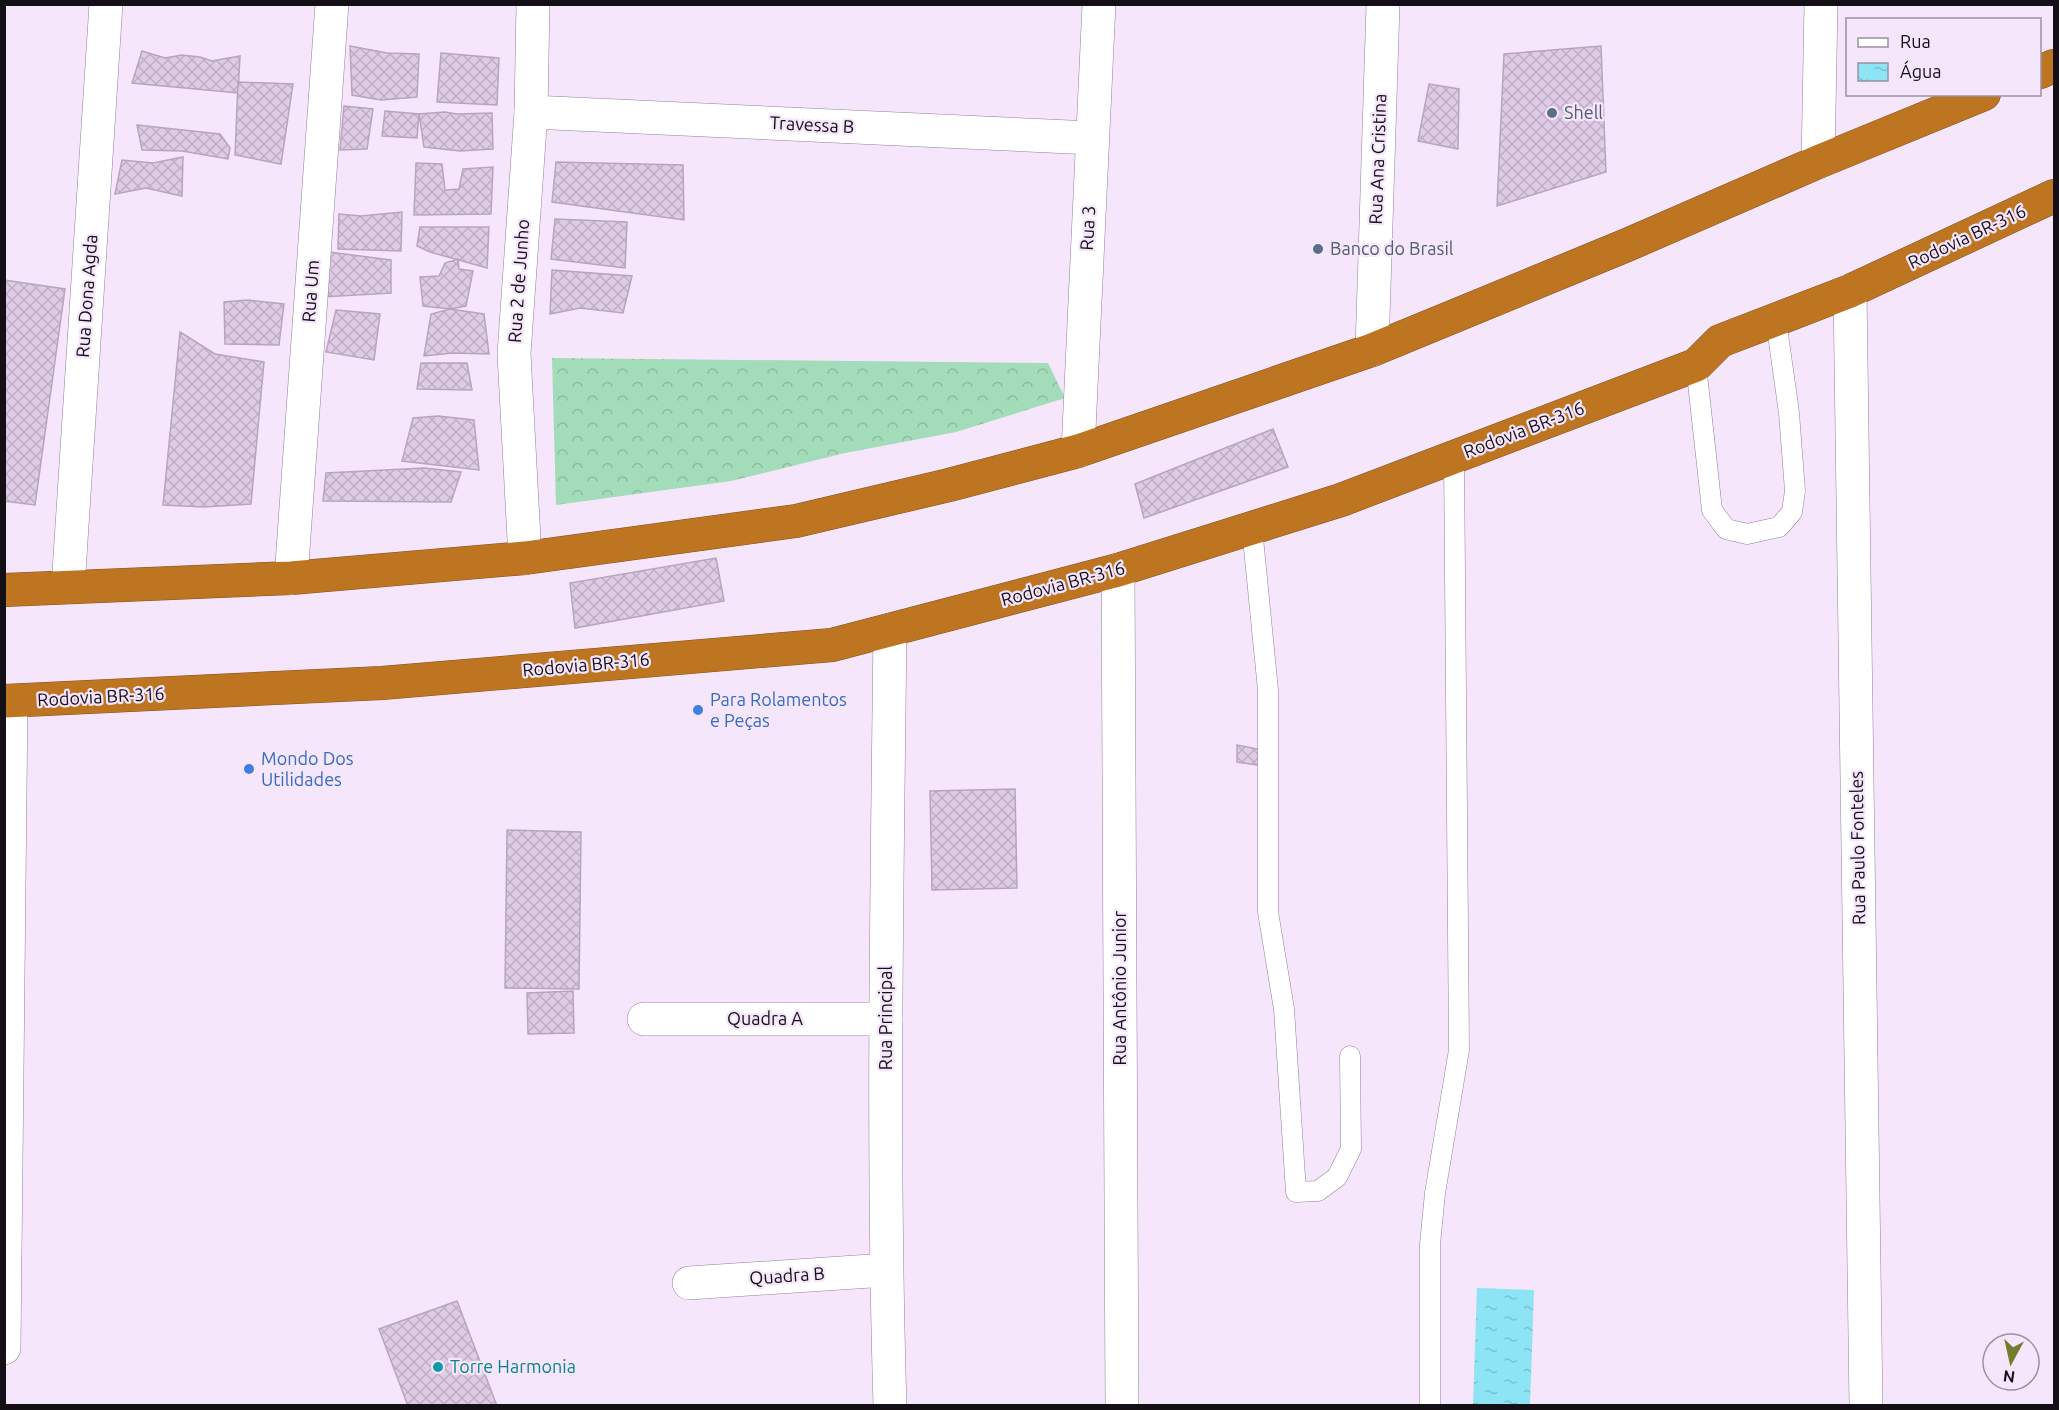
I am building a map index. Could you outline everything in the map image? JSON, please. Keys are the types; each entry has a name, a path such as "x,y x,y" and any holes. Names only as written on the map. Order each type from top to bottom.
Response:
{"highway":[{"path":"2041,72 2055,66"},
{"path":"4,590 291,578 525,558 796,521 949,485 1078,451 1372,350 1979,96"},
{"name":"Rodovia BR-316","path":"8,701 382,683 832,645 1118,570 1341,500 1696,365 1720,341 1850,291 2055,196"}],"street":[{"name":"Rua Dona Agda","path":"68,587 106,4"},
{"name":"Rua Um","path":"291,578 332,4"},
{"name":"Rua 2 de Junho","path":"525,558 514,354 531,112 533,4"},
{"name":"Rua 3","path":"1078,451 1100,4"},
{"name":"Rua Ana Cristina","path":"1372,350 1383,4"},
{"path":"1818,162 1821,4"},
{"name":"Travessa B","path":"531,112 1092,138"},
{"name":"Rua Paulo Fonteles","path":"1850,291 1866,1406"},
{"name":"Rua Antônio Junior","path":"1118,570 1122,1406"},
{"name":"Rua Principal","path":"890,630 886,1019 886,1270 890,1406"},
{"path":"4,1348 8,701"},
{"name":"Quadra A","path":"644,1019 886,1019"},
{"name":"Quadra B","path":"689,1282 886,1270"}],"lane":[{"path":"1696,365 1712,510 1726,529 1747,534 1779,527 1792,512 1796,491 1789,413 1776,320"},
{"path":"1430,1406 1432,1224 1435,1193 1460,1050 1454,457"},
{"path":"1252,528 1268,690 1268,912 1284,1009 1296,1192 1318,1191 1337,1177 1350,1149 1350,1056"}],"green space":[{"path":"552,358 1048,363 1065,398 956,432 845,453 731,481 556,505"}],"water":[{"path":"1477,1288 1534,1290 1530,1405 1473,1405"}],"building":[{"path":"350,46 387,53 419,54 417,97 381,100 352,95"},
{"name":"Shell","path":"1601,46 1606,172 1497,206 1504,54"},
{"path":"142,51 165,58 182,55 212,61 240,56 238,93 132,83"},
{"path":"441,53 499,58 497,105 437,102"},
{"path":"238,82 293,84 281,164 235,155"},
{"path":"1429,84 1459,89 1458,149 1418,141"},
{"path":"344,106 373,109 367,149 340,150"},
{"path":"385,111 419,114 417,138 382,136"},
{"path":"492,113 493,149 460,151 424,147 419,114"},
{"path":"137,125 220,134 230,148 228,159 182,151 142,150"},
{"path":"183,157 182,196 146,188 115,194 122,160 153,163"},
{"path":"556,162 683,165 684,220 552,202"},
{"path":"416,163 442,164 445,190 459,189 463,169 493,167 491,214 414,215"},
{"path":"402,212 401,251 338,249 339,214 361,216"},
{"path":"555,219 627,222 625,268 551,259"},
{"path":"420,227 489,227 487,268 430,252 417,246"},
{"path":"329,252 391,260 391,293 322,297"},
{"path":"458,259 459,269 473,271 466,306 450,309 423,306 420,277 439,276 445,263"},
{"path":"552,270 632,276 623,313 580,308 550,314"},
{"path":"4,280 65,289 35,505 4,501"},
{"path":"248,300 284,304 279,345 225,344 224,302"},
{"path":"450,309 484,314 489,354 453,353 424,356 431,314"},
{"path":"336,310 380,314 374,360 326,352"},
{"path":"180,332 215,354 264,362 251,504 204,507 163,505"},
{"path":"421,363 467,363 472,390 417,389"},
{"path":"438,416 474,420 479,470 402,461 413,418"},
{"path":"1273,429 1288,467 1144,518 1135,484"},
{"path":"424,468 461,472 451,502 323,501 326,473"},
{"path":"716,558 724,601 575,628 570,583"},
{"path":"1237,745 1263,750 1263,766 1237,762"},
{"path":"1015,789 1017,888 932,890 930,791"},
{"path":"507,830 581,832 579,989 505,988"},
{"path":"573,991 574,1033 528,1034 527,993"},
{"name":"Torre Harmonia","path":"457,1301 497,1406 408,1406 379,1329"}],"place":[{"name":"Shell","path":"1552,113"},
{"name":"Banco do Brasil","path":"1318,249"},
{"name":"Para Rolamentos e Peças","path":"698,710"},
{"name":"Mondo Dos Utilidades","path":"249,769"},
{"name":"Torre Harmonia","path":"438,1367"}]}
